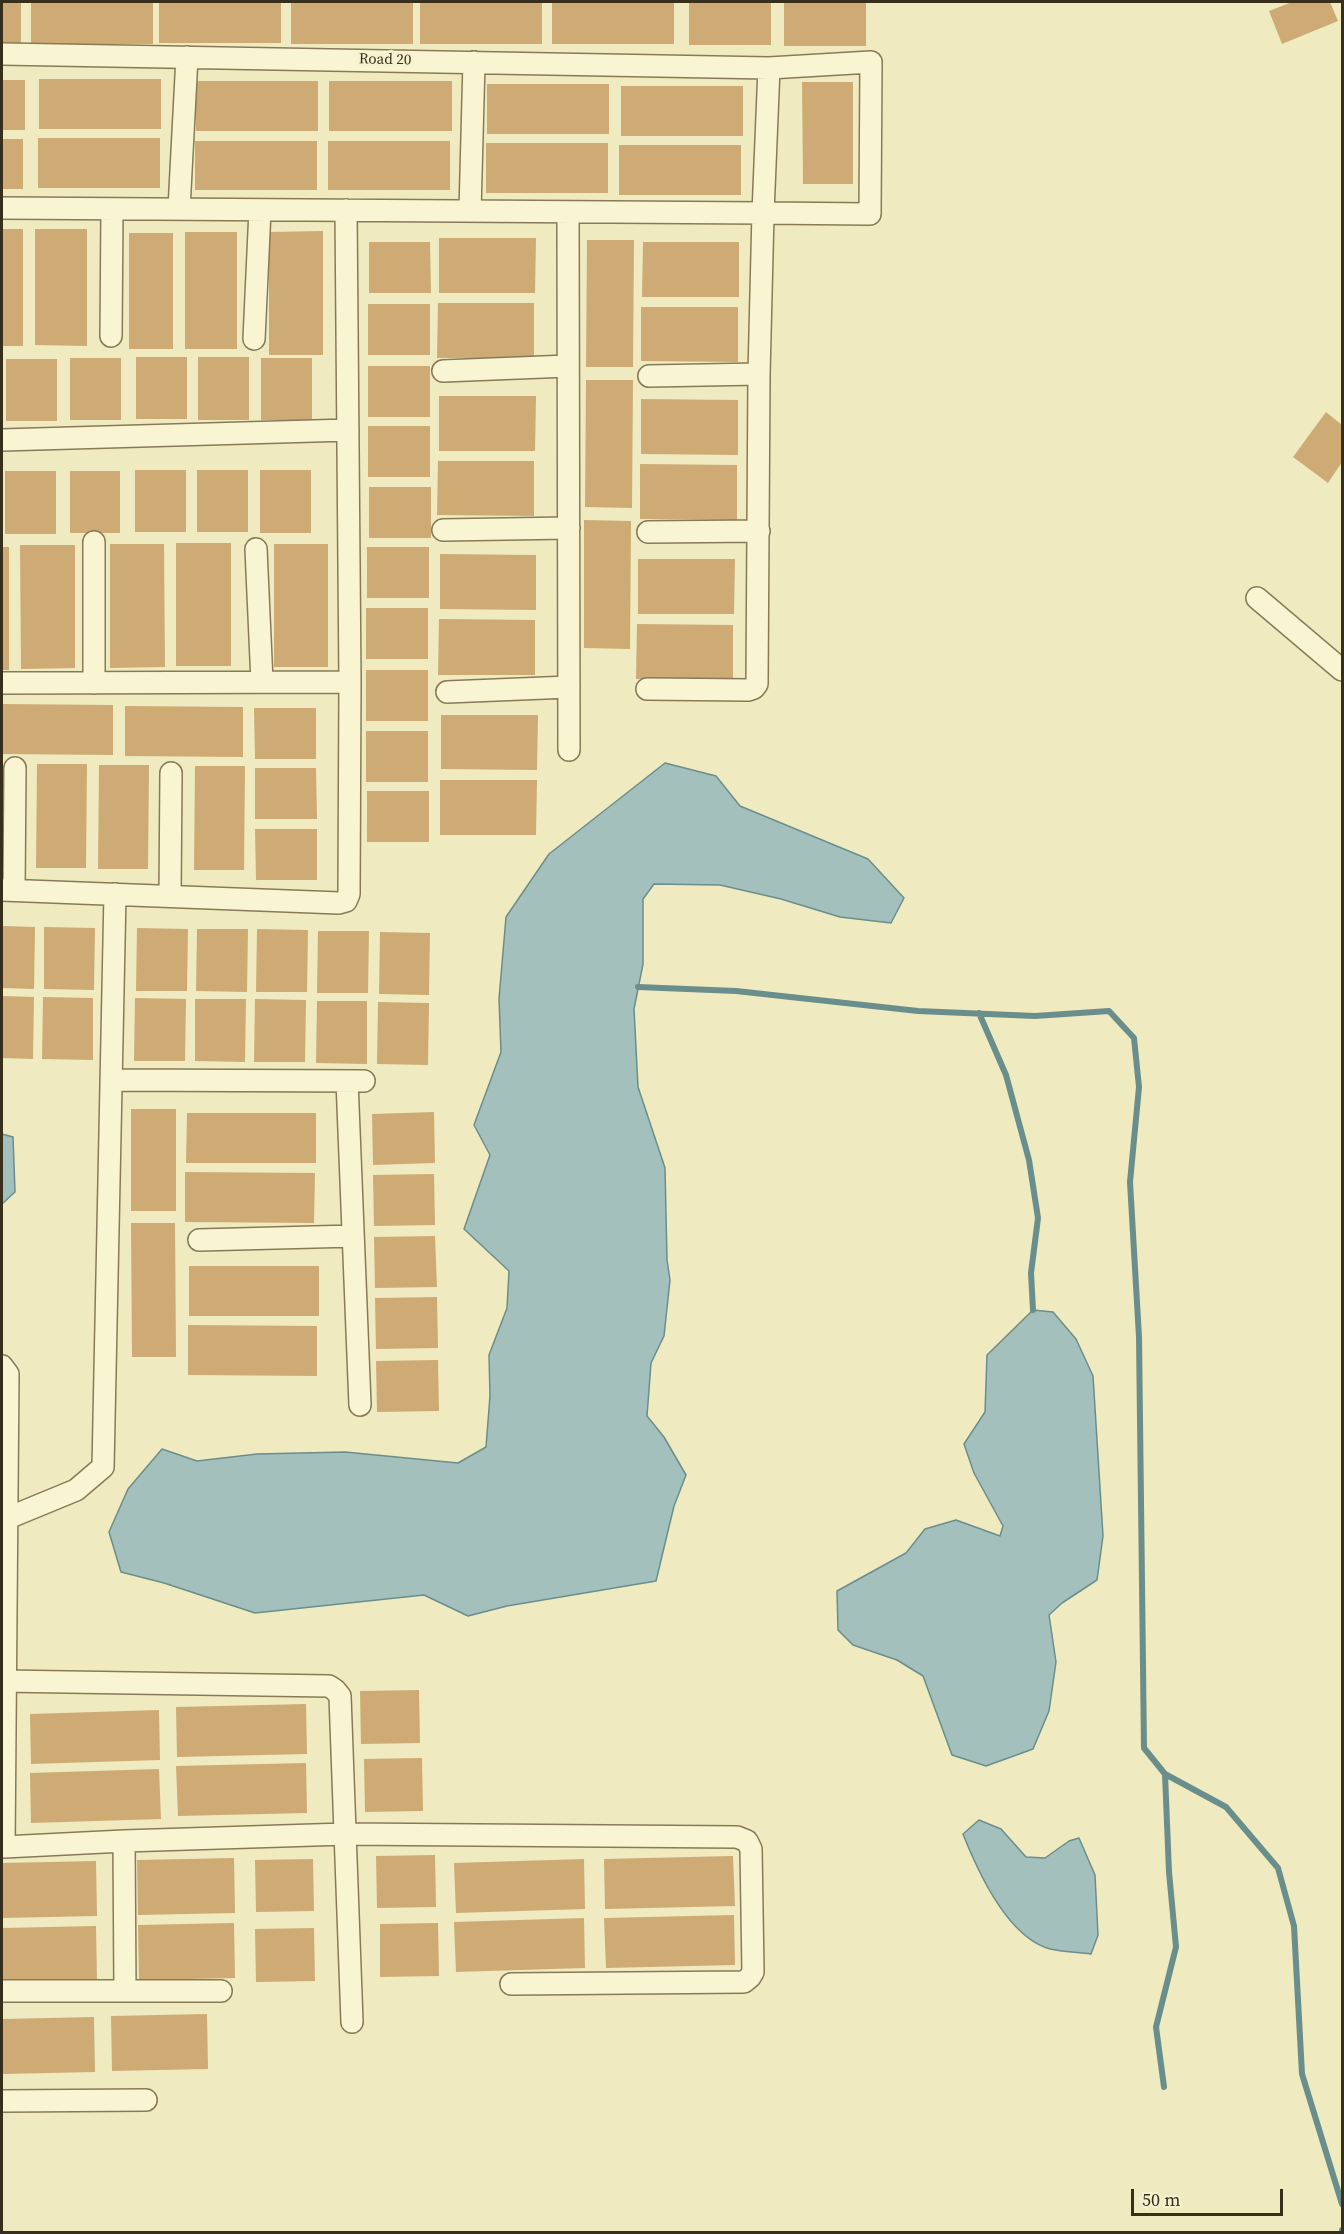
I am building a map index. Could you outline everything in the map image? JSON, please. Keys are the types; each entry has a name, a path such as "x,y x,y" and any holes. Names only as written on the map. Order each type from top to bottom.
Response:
{"street":[{"name":"Road 20","path":"2,54 769,68 871,62 870,214 763,213"},
{"path":"180,209 187,57"},
{"path":"470,212 474,62"},
{"path":"647,689 748,690 757,684 759,374 769,68"},
{"path":"2,208 763,213"},
{"path":"111,336 112,209"},
{"path":"254,339 260,210"},
{"path":"15,768 8,890 339,903 346,901 349,894 350,682 346,210"},
{"path":"568,212 569,750"},
{"path":"443,371 568,366"},
{"path":"649,376 759,374"},
{"path":"2,440 348,430"},
{"path":"443,530 569,528"},
{"path":"648,532 759,531"},
{"path":"94,542 94,682"},
{"path":"256,549 262,682"},
{"path":"1257,598 1342,670"},
{"path":"2,683 350,682"},
{"path":"447,692 569,687"},
{"path":"170,896 171,773"},
{"path":"5,1518 76,1490 103,1467 115,894"},
{"path":"112,1080 355,1081 353,1236 360,1405"},
{"path":"199,1240 353,1236"},
{"path":"2,1366 8,1374 3,1847 345,1834 737,1837 747,1840 752,1849 753,1972 744,1982 511,1984"},
{"path":"3,1681 329,1686 339,1696 352,2022"},
{"path":"124,1841 125,1991"},
{"path":"2,1992 221,1991"},
{"path":"2,2101 146,2100"}],"water":[{"path":"665,763 716,776 740,806 868,859 904,898 891,923 840,917 781,899 720,885 654,884 643,899 643,964 634,1009 638,1087 665,1168 667,1260 670,1280 664,1336 651,1363 647,1416 664,1437 686,1475 674,1506 656,1581 507,1606 468,1616 424,1595 255,1613 164,1583 121,1572 109,1532 128,1489 162,1449 197,1461 257,1454 345,1452 458,1463 486,1447 490,1396 489,1355 507,1308 509,1271 464,1229 490,1155 474,1125 501,1052 499,999 506,917 549,854"},
{"path":"2,1134 13,1137 15,1192 2,1204"},
{"path":"1033,1310 1053,1312 1076,1339 1093,1376 1103,1536 1097,1580 1062,1603 1049,1615 1056,1662 1049,1711 1033,1749 986,1766 952,1755 923,1676 897,1660 853,1645 838,1630 837,1591 906,1553 925,1529 956,1520 1000,1536 1003,1526 974,1473 964,1444 985,1412 987,1355"},
{"path":"979,1820 1001,1829 1026,1857 1045,1858 1069,1841 1079,1838 1095,1875 1098,1935 1091,1954 1050,1949 1020,1931 1008,1917 986,1884 963,1834"}],"building":[{"path":"2,2 21,2 21,43 2,43"},
{"path":"31,2 153,2 153,44 31,44"},
{"path":"159,2 281,2 281,43 159,43"},
{"path":"291,2 413,2 413,44 291,44"},
{"path":"420,2 542,2 542,44 420,44"},
{"path":"552,2 674,2 674,44 552,44"},
{"path":"689,2 771,2 771,45 689,45"},
{"path":"784,2 866,2 866,46 784,46"},
{"path":"1292,2 1330,2 1338,21 1282,44 1269,11"},
{"path":"39,79 161,79 161,129 39,129"},
{"path":"2,80 25,80 25,130 2,130"},
{"path":"196,81 318,81 318,131 196,131"},
{"path":"329,81 452,81 452,131 329,131"},
{"path":"802,82 853,82 853,184 803,184"},
{"path":"487,84 609,84 609,134 487,134"},
{"path":"621,86 743,86 743,136 621,136"},
{"path":"38,138 160,138 160,188 38,188"},
{"path":"2,139 23,139 23,189 2,189"},
{"path":"195,141 317,141 317,190 195,190"},
{"path":"328,141 450,141 450,190 328,190"},
{"path":"486,143 608,143 608,193 486,193"},
{"path":"619,145 741,145 741,195 619,195"},
{"path":"2,229 23,229 23,346 2,346"},
{"path":"35,229 87,229 87,346 35,345"},
{"path":"323,231 323,355 269,355 269,232"},
{"path":"185,232 237,232 237,349 185,349"},
{"path":"129,233 173,233 173,349 129,349"},
{"path":"439,238 536,238 535,293 439,293"},
{"path":"587,240 634,240 633,367 586,367"},
{"path":"369,242 430,242 431,293 369,293"},
{"path":"643,242 739,242 739,297 642,297"},
{"path":"438,303 534,303 534,358 437,358"},
{"path":"368,304 430,304 430,355 368,355"},
{"path":"641,307 738,307 738,362 641,361"},
{"path":"136,357 187,357 187,419 136,419"},
{"path":"198,357 249,357 249,420 198,420"},
{"path":"70,358 121,358 121,420 70,420"},
{"path":"261,358 312,358 312,420 261,420"},
{"path":"6,359 57,359 57,421 6,421"},
{"path":"368,366 430,366 430,417 368,417"},
{"path":"586,380 633,380 632,508 585,507"},
{"path":"439,396 536,396 535,451 439,451"},
{"path":"641,399 738,400 738,455 641,454"},
{"path":"1326,412 1342,425 1342,462 1328,483 1293,457"},
{"path":"368,426 430,426 430,477 368,477"},
{"path":"438,461 534,461 534,516 437,515"},
{"path":"640,464 737,465 737,520 640,519"},
{"path":"135,470 186,470 186,532 135,532"},
{"path":"197,470 248,470 248,532 197,532"},
{"path":"260,470 311,470 311,533 260,533"},
{"path":"5,471 56,471 56,534 5,534"},
{"path":"70,471 120,471 120,533 70,533"},
{"path":"369,487 431,487 431,538 369,538"},
{"path":"584,520 631,521 630,649 584,648"},
{"path":"176,543 231,543 231,666 176,666"},
{"path":"110,544 164,544 165,667 110,668"},
{"path":"274,544 328,544 328,667 274,667"},
{"path":"20,545 75,545 75,668 21,669"},
{"path":"2,547 9,547 9,670 2,670"},
{"path":"367,547 429,547 429,598 367,598"},
{"path":"440,554 536,555 536,610 440,609"},
{"path":"638,559 735,559 734,614 638,614"},
{"path":"366,608 428,608 428,659 366,659"},
{"path":"439,619 535,620 535,675 438,675"},
{"path":"637,624 733,625 733,680 636,679"},
{"path":"366,670 428,670 428,721 366,721"},
{"path":"2,704 113,705 113,755 2,754"},
{"path":"125,706 243,707 243,757 125,756"},
{"path":"254,708 316,708 316,759 255,759"},
{"path":"441,715 538,715 537,770 441,769"},
{"path":"366,731 428,731 428,782 366,782"},
{"path":"37,764 87,764 86,868 36,868"},
{"path":"99,765 149,765 148,869 98,869"},
{"path":"195,766 245,766 244,870 194,870"},
{"path":"255,768 316,768 317,819 255,819"},
{"path":"440,780 537,780 536,835 440,835"},
{"path":"367,791 429,791 429,842 367,842"},
{"path":"255,829 317,829 317,880 256,880"},
{"path":"2,926 35,927 34,989 2,988"},
{"path":"44,927 95,928 94,990 44,989"},
{"path":"137,928 188,929 187,991 136,991"},
{"path":"197,929 248,929 247,992 196,991"},
{"path":"257,929 308,930 307,992 256,992"},
{"path":"318,931 369,931 368,993 317,993"},
{"path":"380,932 430,933 429,995 379,994"},
{"path":"2,996 34,997 33,1059 2,1058"},
{"path":"43,997 93,998 93,1060 42,1059"},
{"path":"135,998 186,999 185,1061 134,1061"},
{"path":"195,999 246,999 245,1062 195,1061"},
{"path":"255,999 306,1000 305,1062 254,1062"},
{"path":"317,1001 367,1001 367,1064 316,1063"},
{"path":"378,1002 429,1003 428,1065 377,1064"},
{"path":"131,1109 176,1109 176,1211 131,1211"},
{"path":"434,1112 435,1163 373,1165 372,1114"},
{"path":"187,1113 316,1113 316,1163 186,1163"},
{"path":"185,1172 315,1173 314,1223 185,1222"},
{"path":"434,1174 435,1225 374,1226 373,1175"},
{"path":"131,1223 175,1223 176,1357 132,1357"},
{"path":"435,1236 437,1287 375,1288 374,1237"},
{"path":"189,1266 319,1266 319,1316 189,1316"},
{"path":"437,1297 438,1348 376,1349 375,1298"},
{"path":"188,1325 317,1326 317,1376 188,1375"},
{"path":"438,1360 439,1411 377,1412 376,1361"},
{"path":"419,1690 420,1743 361,1744 360,1691"},
{"path":"306,1704 307,1754 177,1757 176,1707"},
{"path":"159,1710 160,1760 31,1764 30,1714"},
{"path":"422,1758 423,1811 365,1812 364,1759"},
{"path":"306,1763 307,1813 178,1816 176,1766"},
{"path":"159,1769 161,1819 31,1823 30,1773"},
{"path":"435,1855 436,1907 377,1908 376,1856"},
{"path":"733,1856 735,1906 605,1909 604,1859"},
{"path":"234,1858 235,1913 138,1915 137,1860"},
{"path":"313,1859 314,1911 256,1912 255,1860"},
{"path":"584,1859 585,1909 456,1913 454,1863"},
{"path":"96,1861 97,1916 2,1918 2,1863"},
{"path":"734,1915 735,1965 606,1968 604,1918"},
{"path":"584,1918 585,1968 456,1972 454,1922"},
{"path":"234,1923 235,1978 139,1980 138,1925"},
{"path":"438,1923 439,1976 380,1977 380,1924"},
{"path":"96,1926 97,1981 2,1983 2,1928"},
{"path":"314,1928 315,1981 256,1982 255,1929"},
{"path":"207,2014 208,2069 112,2071 111,2016"},
{"path":"94,2017 95,2072 2,2074 2,2019"}],"waterway":[{"path":"638,987 736,991 918,1011 1035,1016 1109,1011 1134,1038 1139,1087 1130,1182 1139,1337 1144,1748 1165,1774 1226,1807 1278,1868 1294,1926 1302,2074 1342,2204"},
{"path":"979,1013 1006,1075 1029,1160 1038,1218 1031,1273 1033,1310"},
{"path":"1164,2087 1156,2027 1176,1947 1169,1872 1165,1774"}]}
